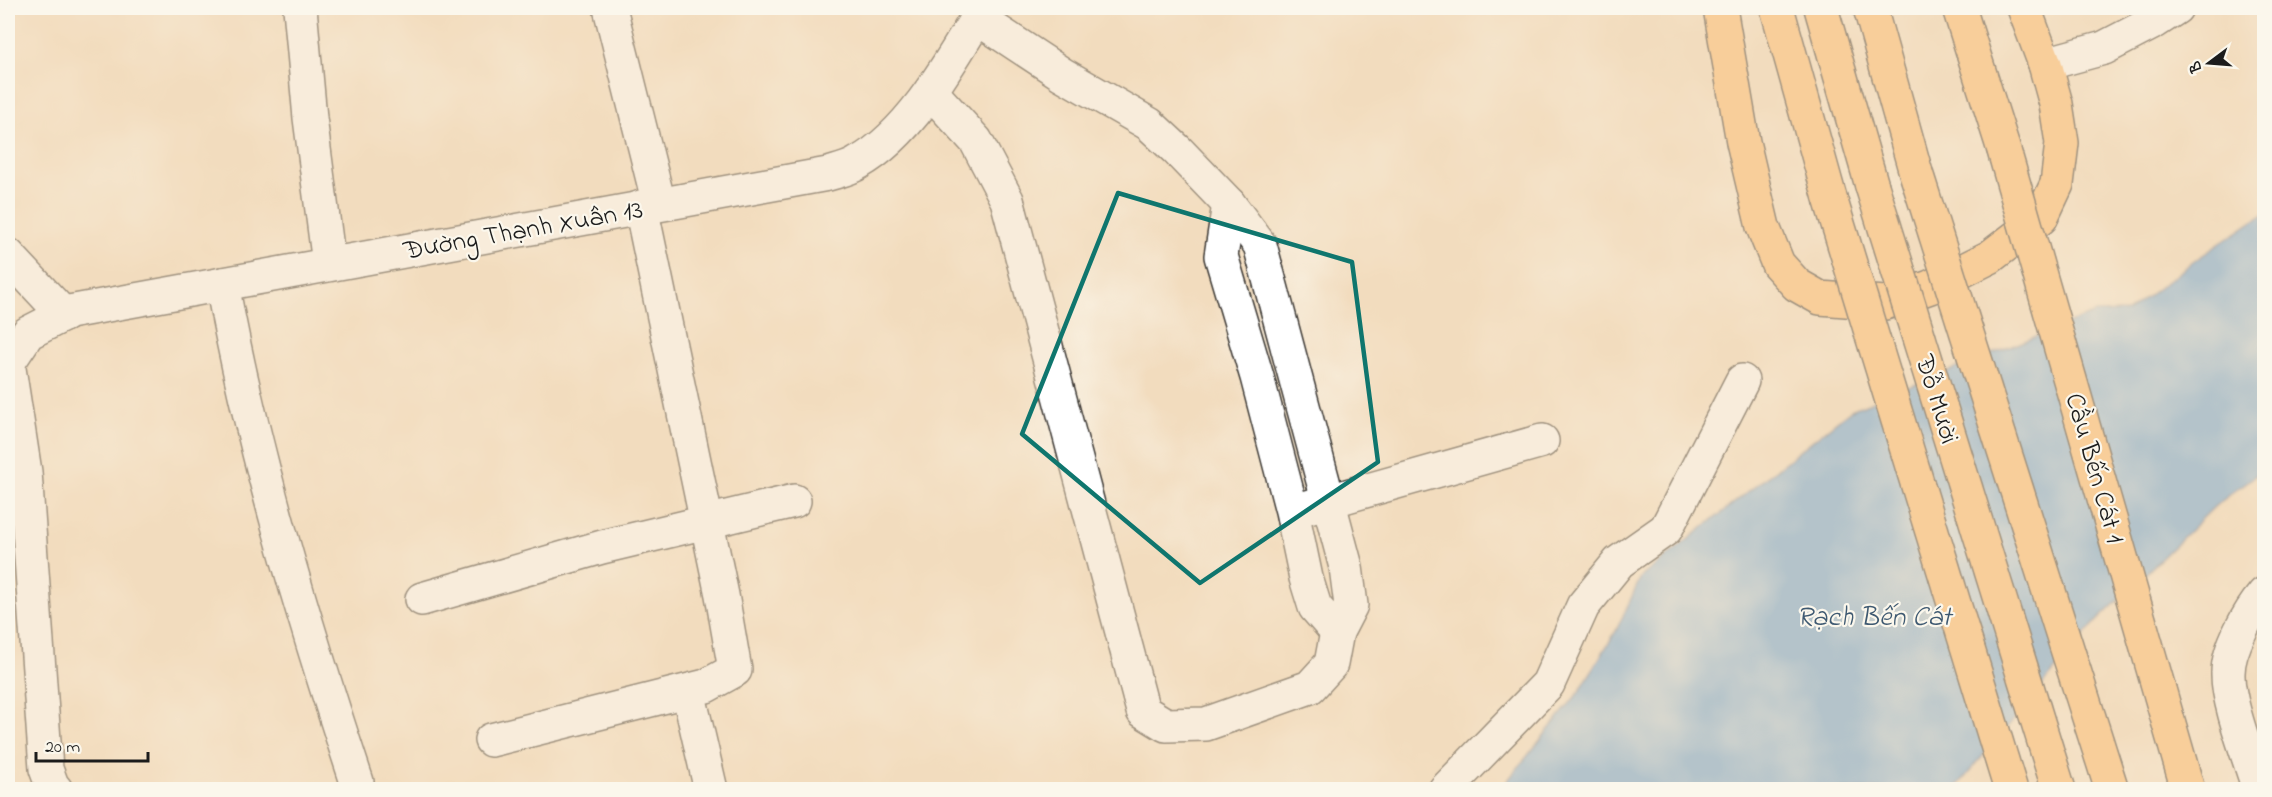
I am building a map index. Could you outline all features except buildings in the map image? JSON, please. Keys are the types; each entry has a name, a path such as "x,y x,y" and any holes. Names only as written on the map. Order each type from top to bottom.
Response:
{"highway":[{"path":"1720,8 1743,142 1763,227 1778,264 1797,285 1820,298 1885,303 1930,287 1990,257 2041,218 2057,184 2062,143 2056,104 2045,64 2024,8"},
{"name":"Đỗ Mười","path":"1777,8 1830,198 2011,789"},
{"name":"Đỗ Mười","path":"1821,8 1872,186 2059,789"},
{"path":"1870,8 1916,172 2112,789"},
{"name":"Cầu Bến Cát 1","path":"1959,8 2003,147 2188,789"}],"street":[{"path":"300,8 310,118 329,264"},
{"path":"491,740 706,686 735,670 650,206 610,8"},
{"path":"2045,64 2104,48 2176,8"},
{"path":"932,93 976,141 1007,200 1143,711 1166,725 1206,724 1310,687 1331,663 1337,632 1351,605 1346,567 1260,245 1229,204 1149,124 1062,74 980,13"},
{"name":"Đường Thạnh Xuân 13","path":"8,363 28,333 69,312 828,174 857,164 883,146 932,93 980,13"},
{"path":"1229,204 1221,256 1257,377 1292,511 1306,578 1316,608 1337,632"},
{"path":"8,255 64,315"},
{"path":"222,284 236,362 308,635 357,782"},
{"path":"8,363 25,472 46,769 56,789"},
{"path":"1445,789 1548,684 1583,606 1619,562 1666,529 1742,381"},
{"path":"1292,511 1542,441"},
{"path":"422,599 602,547 794,501"},
{"path":"2259,789 2231,698 2228,672 2236,640 2257,603 2265,594"},
{"path":"688,691 711,789"}],"highlighted area":[{"path":"1118,193 1352,262 1378,462 1200,583 1022,434"}],"water":[{"name":"Rạch Bến Cát","path":"2264,214 2264,469 2215,506 2095,623 1955,789 1500,790 1579,692 1616,631 1641,577 1851,410 2095,313 2127,312 2197,259"}]}
